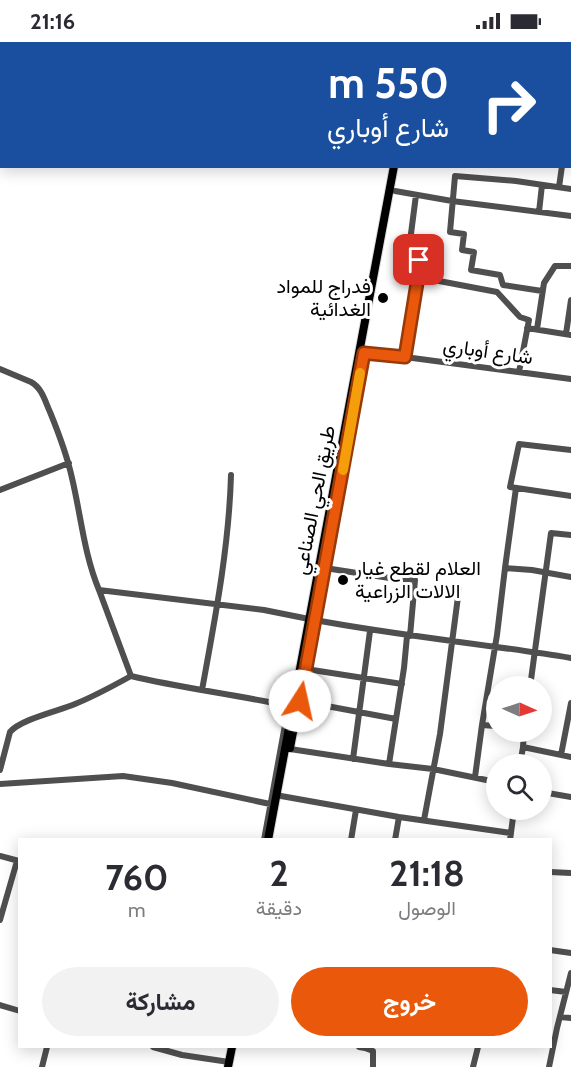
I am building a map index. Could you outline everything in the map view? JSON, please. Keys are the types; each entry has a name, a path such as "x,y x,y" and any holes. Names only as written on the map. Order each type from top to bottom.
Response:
{"highway":[{"name":"طريق الحي الصناعي","path":"266,838 287,706 312,620 394,168"},
{"path":"273,838 306,669 312,620 325,568 399,168"},
{"path":"229,1065 232,1048"}],"street":[{"path":"560,187 562,168"},
{"path":"503,285 500,275 471,270 474,252 462,250 464,234 450,232 455,176 516,181 571,189"},
{"path":"539,212 542,185"},
{"path":"394,191 571,216"},
{"path":"405,357 418,277 419,260 409,249 416,195"},
{"path":"537,329 544,283 555,266 571,266"},
{"path":"418,277 497,292 520,317 529,320 519,372"},
{"path":"503,285 542,291"},
{"path":"497,292 503,285"},
{"path":"527,328 568,334 571,300"},
{"name":"شارع أوباري","path":"364,353 571,380"},
{"path":"0,369 40,388 69,463 84,544 131,676"},
{"path":"571,450 519,444 510,487 571,496"},
{"path":"0,490 69,463"},
{"path":"202,690 217,605 230,504 231,475"},
{"path":"475,777 516,488"},
{"path":"532,676 551,533 571,536"},
{"path":"325,568 415,580 409,636 389,764"},
{"path":"506,568 571,577"},
{"path":"424,820 440,734 459,589"},
{"path":"99,590 264,610 370,631 571,658"},
{"path":"353,759 370,631"},
{"path":"306,669 402,684"},
{"path":"0,770 12,729 83,700 131,676 287,706 285,707 287,711 266,838"},
{"path":"300,701 396,719"},
{"path":"561,755 571,703"},
{"path":"482,725 486,725"},
{"path":"522,754 523,742"},
{"path":"523,747 571,757"},
{"path":"290,749 433,769 486,780"},
{"path":"0,784 123,776 172,783 270,804"},
{"path":"552,794 571,798"},
{"path":"281,796 511,836 513,820"},
{"path":"351,838 356,810"},
{"path":"395,838 399,817"},
{"path":"0,856 18,861 0,920"},
{"path":"552,872 571,873"},
{"path":"552,950 571,953"},
{"path":"552,1043 554,1027 560,1017 571,973"},
{"path":"552,990 566,992"},
{"path":"0,1005 18,1010"},
{"path":"560,1017 571,1018"},
{"path":"42,1067 47,1048"},
{"path":"157,1048 229,1065"},
{"path":"367,1048 373,1051 373,1067"},
{"path":"473,1067 478,1048"},
{"path":"549,1067 551,1048"}],"slow traffic":[{"path":"343,470 360,373"}],"place":[{"name":"فدراج للمواد الغدائية","path":"383,298"},
{"name":"العلام لقطع غيار الالات الزراعية","path":"343,580"}],"route":[{"path":"300,701 364,353 405,357 419,260"}]}
